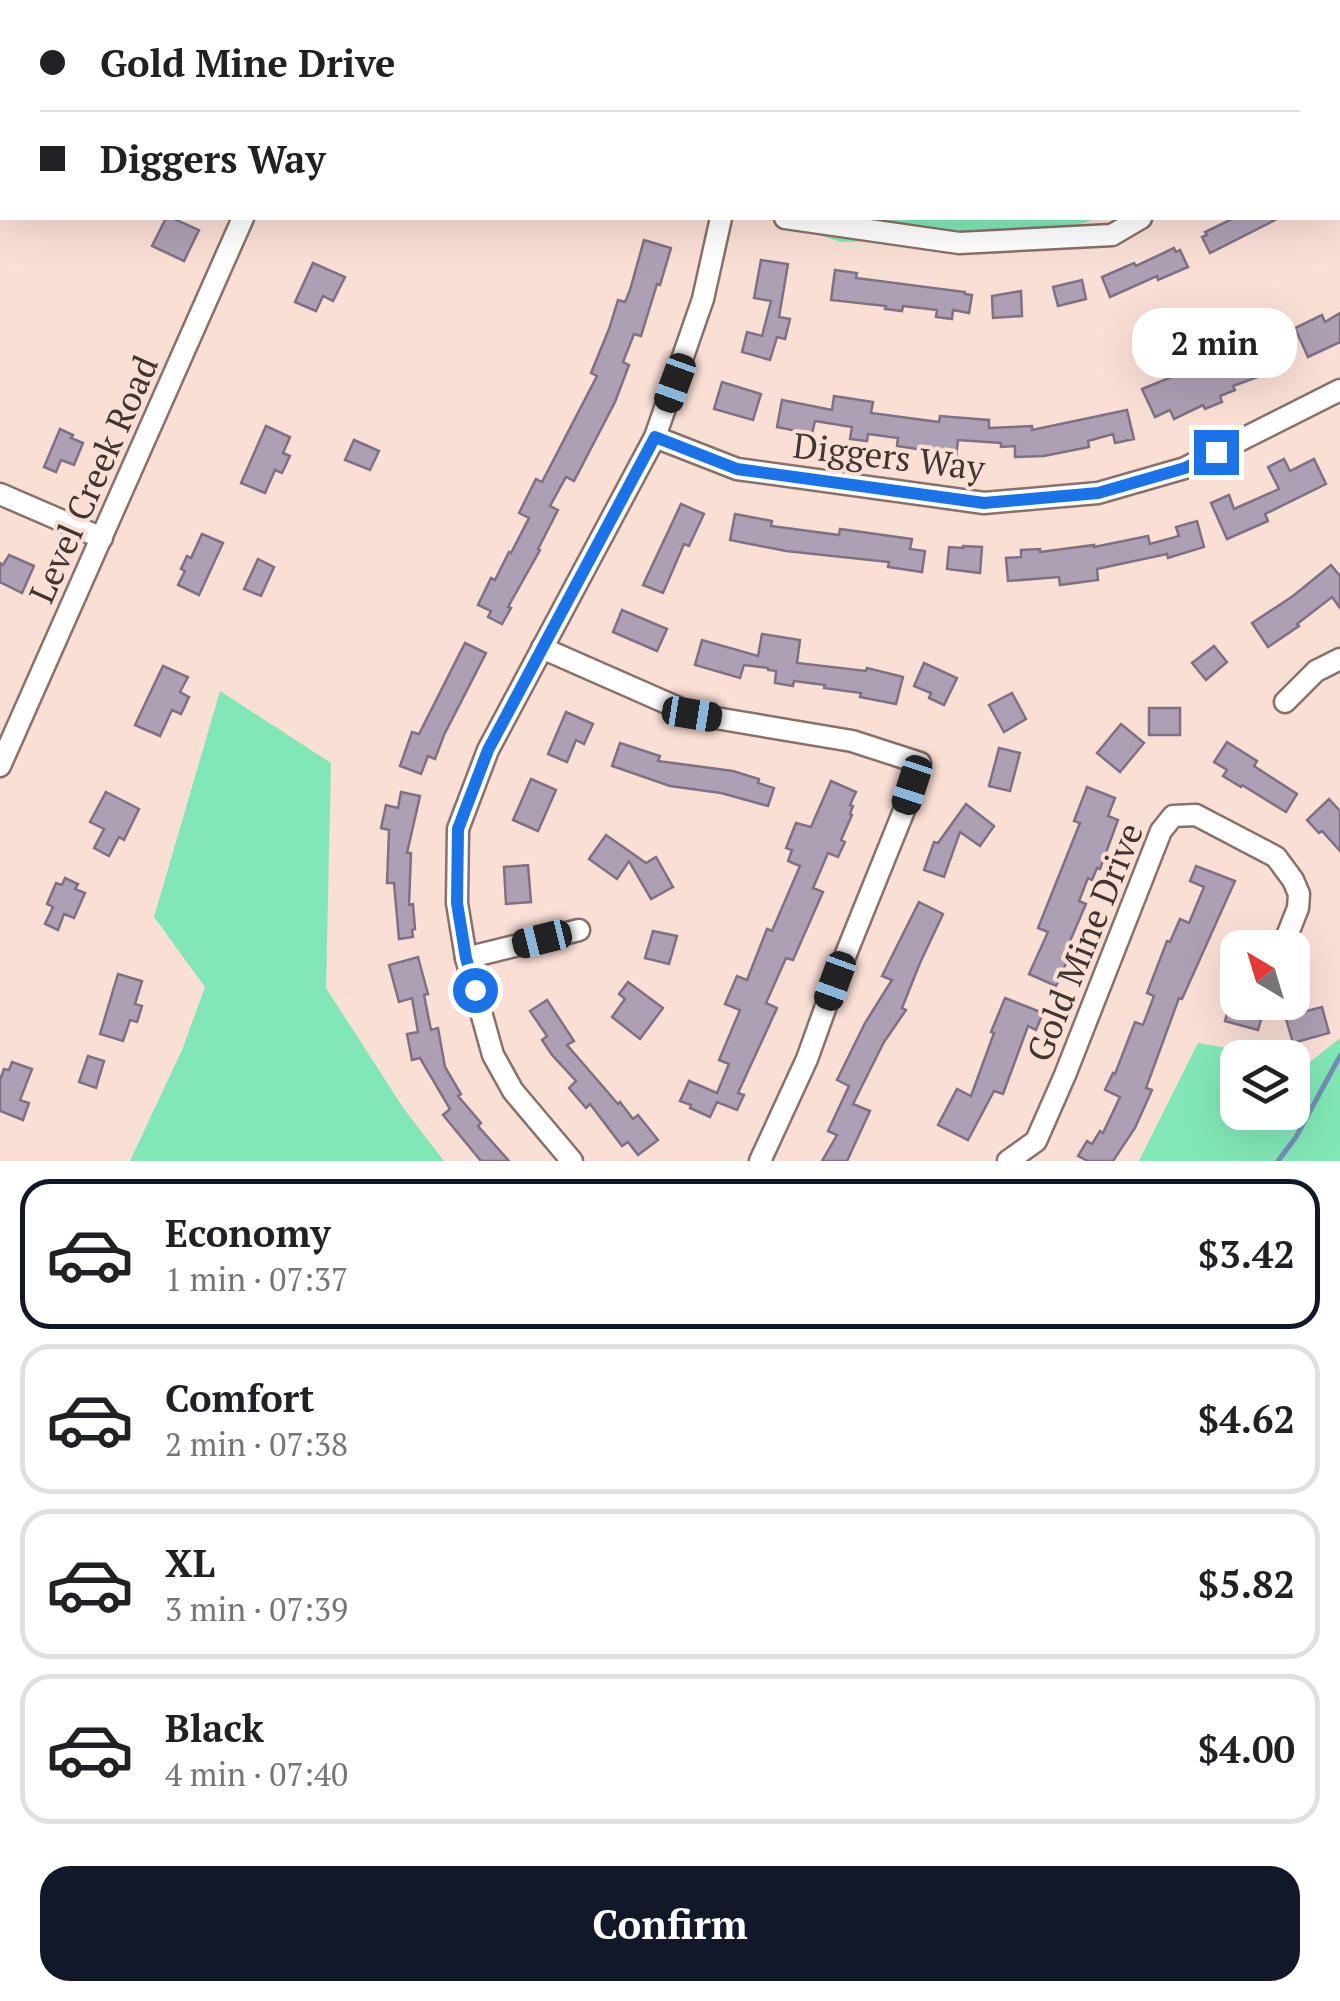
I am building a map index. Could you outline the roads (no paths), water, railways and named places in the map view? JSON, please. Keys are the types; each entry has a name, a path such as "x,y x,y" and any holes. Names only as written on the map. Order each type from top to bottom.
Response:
{"street":[{"name":"Level Creek Road","path":"0,766 242,220"},
{"path":"572,1161 512,1091 493,1055 466,958 457,903 458,829 488,750 655,437 703,299 721,220"},
{"path":"798,220 958,244 1112,235 1137,220"},
{"name":"Diggers Way","path":"655,437 737,469 984,503 1098,493 1185,468 1340,390"},
{"path":"0,494 102,538"},
{"path":"542,648 692,714 852,741 920,763 806,1059 760,1161"},
{"path":"1285,702 1316,671 1340,659"},
{"name":"Gold Mine Drive","path":"1008,1161 1036,1141 1066,1075 1161,831 1174,816 1196,815 1276,857 1298,894 1298,908 1289,930"},
{"path":"466,958 579,930"}],"waterway":[{"path":"1278,1161 1296,1137 1340,1056"}]}
